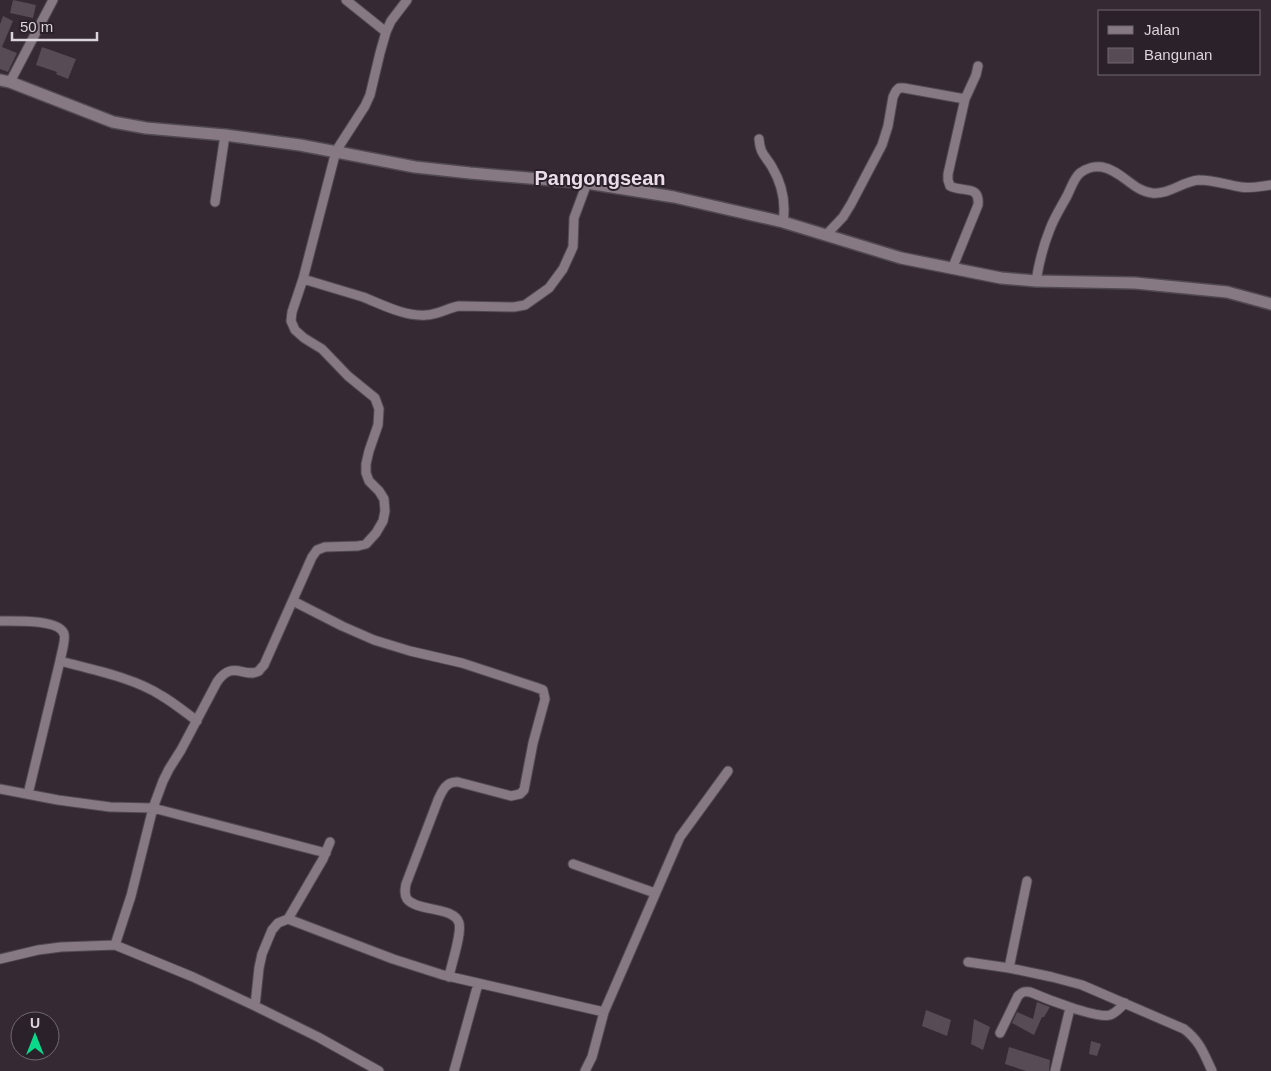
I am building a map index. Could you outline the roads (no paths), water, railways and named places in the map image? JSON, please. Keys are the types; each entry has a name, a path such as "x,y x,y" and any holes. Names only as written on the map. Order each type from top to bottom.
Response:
{"street":[{"path":"53,0 5,81 114,122 146,128 224,135 300,145 416,167 587,183 674,197 783,222 901,258 1001,278 1036,281 1135,283 1227,292 1271,304"},
{"path":"346,0 386,32"},
{"path":"115,945 131,896 153,808 166,775 222,675 229,671 259,671 264,665 312,557 317,550 325,547 366,544 376,533 383,521 385,511 384,499 369,481 366,473 369,451 378,426 379,409 375,398 348,376 322,349 295,330 291,321 336,152 365,106 370,95 390,21 407,0"},
{"path":"952,269 978,204 979,197 973,190 956,190 950,186 948,180 966,99 978,66"},
{"path":"826,235 843,217 882,145 888,126 893,97 899,88 966,99"},
{"path":"215,202 224,135"},
{"path":"759,138 760,148 774,170 782,194 785,209 783,222"},
{"path":"1036,281 1041,255 1050,228 1074,182 1081,172 1091,167 1103,167 1142,191 1158,194 1200,180 1244,188 1271,185"},
{"path":"303,279 415,314 435,314 459,306 514,307 525,305 549,288 563,269 573,247 574,218 587,183"},
{"path":"292,601 374,640 475,667 543,690 545,699 533,743 524,790 520,794 511,796 458,782 453,782 444,787 406,884 406,898 412,903 450,914 456,918 459,924 449,977"},
{"path":"0,621 21,620 55,625 65,634 28,794"},
{"path":"60,661 135,683 161,695 197,721"},
{"path":"585,1071 592,1057 604,1012 680,837 728,771"},
{"path":"0,789 110,807 153,808 326,853"},
{"path":"255,1006 262,954 272,930 278,923 288,919 326,853 330,842"},
{"path":"573,864 655,893"},
{"path":"1009,968 1027,881"},
{"path":"288,919 449,977 604,1012"},
{"path":"0,959 61,947 115,945 255,1006 379,1071"},
{"path":"968,962 1052,977 1082,985 1126,1003 1184,1029 1192,1035 1197,1040 1212,1071"},
{"path":"454,1071 478,984"},
{"path":"1000,1033 1021,992 1030,992 1070,1008 1105,1016 1114,1013 1126,1003"},
{"path":"1055,1071 1070,1008"}],"district":[{"name":"Pangongsean","path":"600,178"}]}
